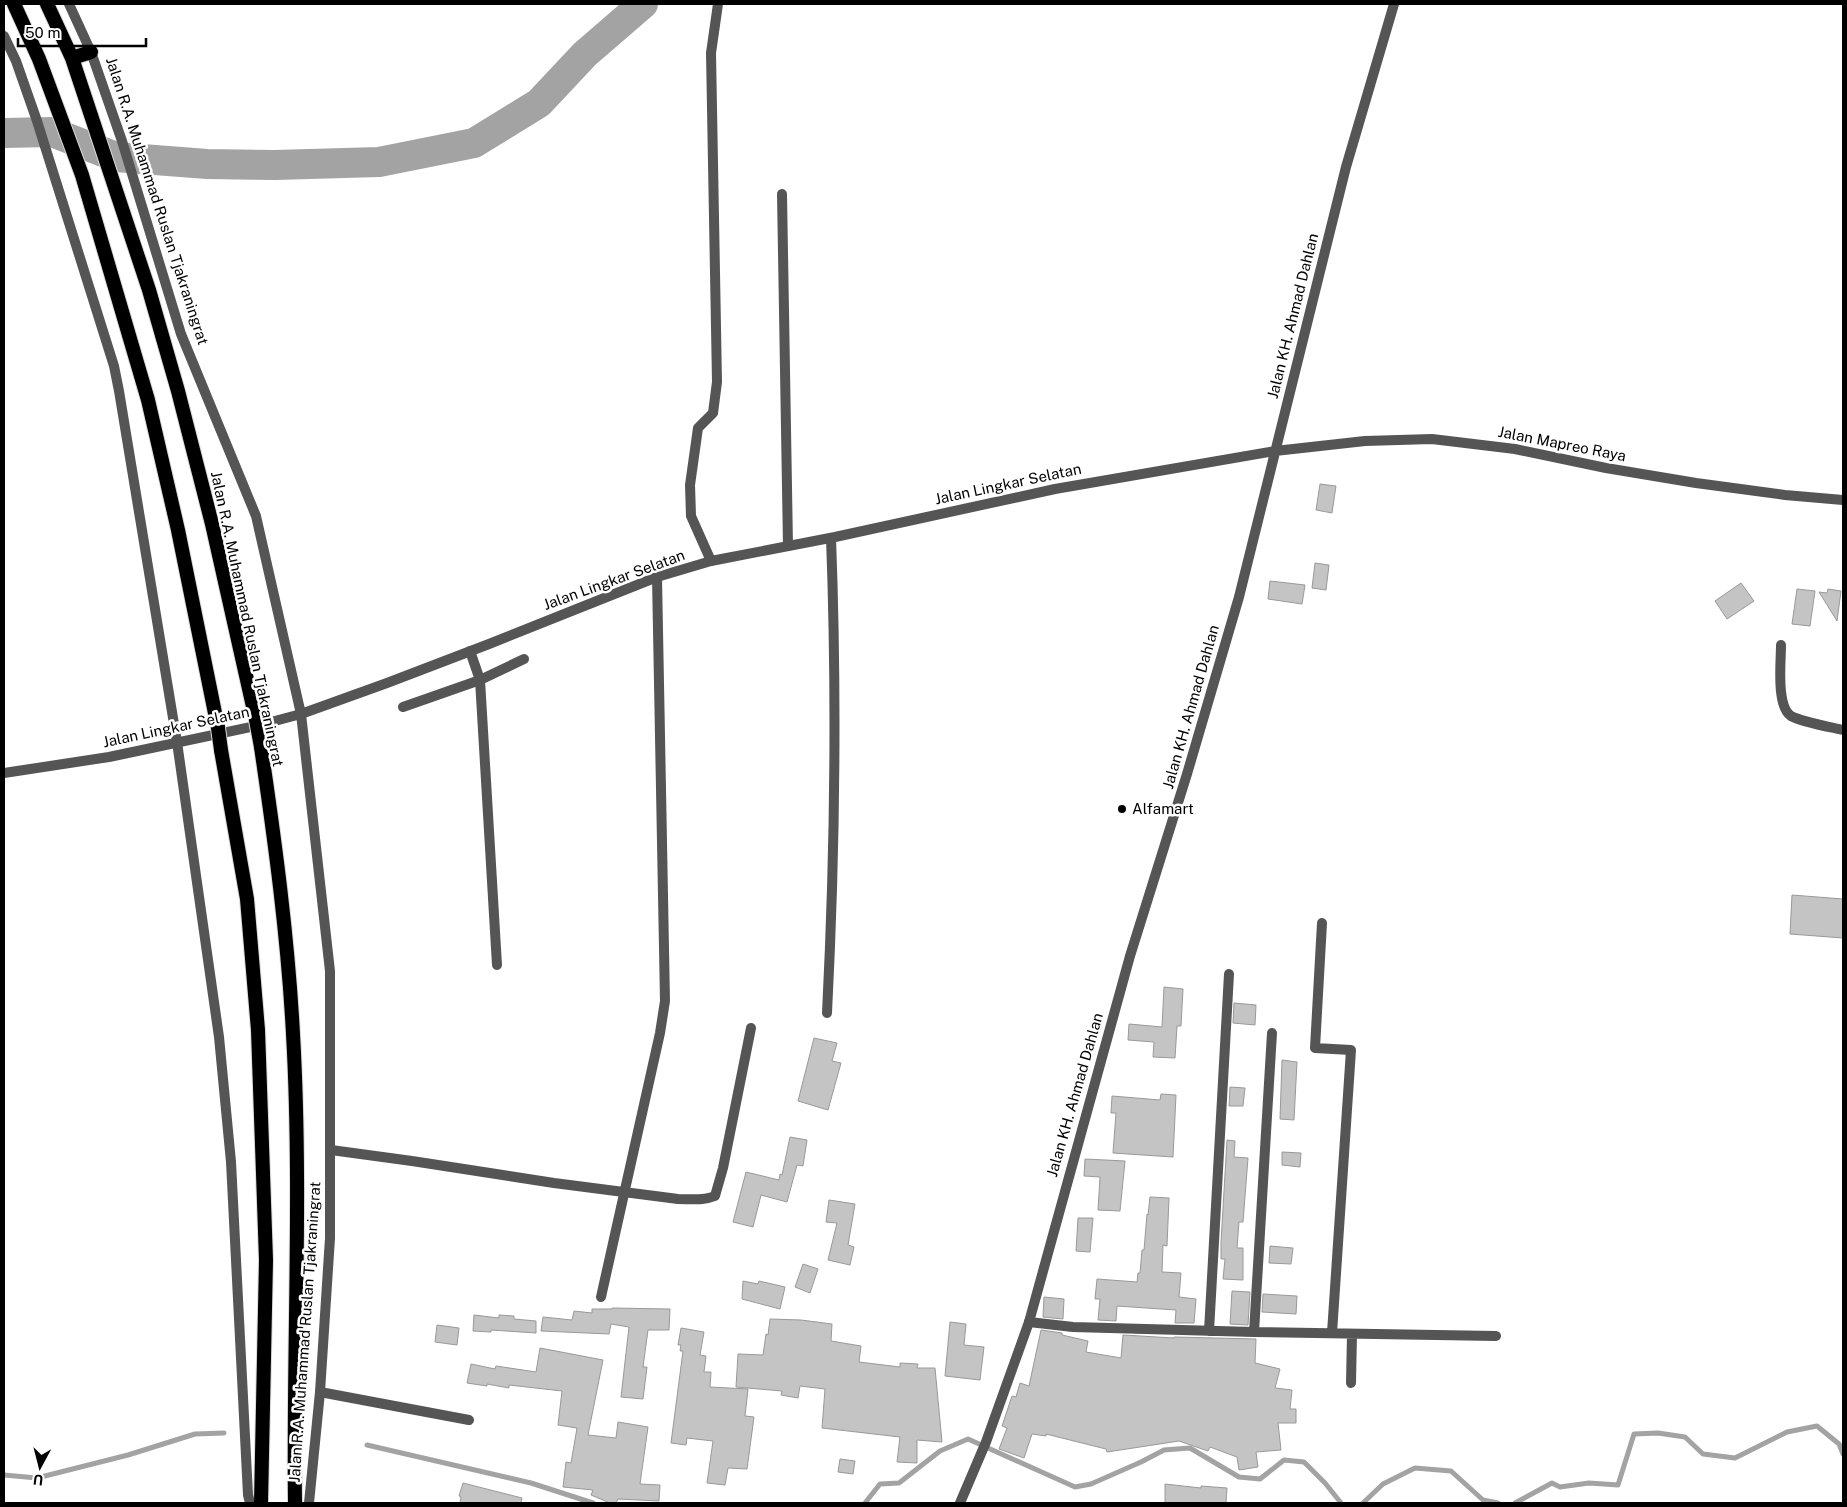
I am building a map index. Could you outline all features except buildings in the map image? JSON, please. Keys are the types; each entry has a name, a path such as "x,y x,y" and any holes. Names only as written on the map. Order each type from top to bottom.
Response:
{"highway":[{"path":"14,4 39,59 69,136 148,400 178,530 218,728 248,899 258,1030 266,1260 261,1503"},
{"name":"Jalan R.A. Muhammad Ruslan Tjakraningrat","path":"47,4 72,58 149,290 178,391 212,524 261,747 281,886 294,1034 298,1261 294,1399 295,1503"},
{"path":"72,58 91,52"}],"street":[{"name":"Jalan R.A. Muhammad Ruslan Tjakraningrat","path":"69,4 91,52 122,142 181,334 256,516 301,714 330,971 330,1238 320,1392 309,1503"},
{"path":"711,561 690,516 690,485 698,428 713,413 717,382 712,53 718,4"},
{"name":"Jalan KH. Ahmad Dahlan","path":"960,1503 986,1442 1029,1322 1130,956 1187,774 1238,598 1346,167 1394,4"},
{"path":"4,36 16,61 37,121 114,366 119,391 177,742 219,1037 230,1152 248,1495 250,1503"},
{"path":"782,194 788,546"},
{"name":"Jalan Mapreo Raya","path":"1276,446 1432,439 1515,449 1606,468 1696,483 1785,495 1843,500"},
{"name":"Jalan Lingkar Selatan","path":"4,773 109,757 256,726 301,714 470,651 657,577 711,561 831,538 1055,488 1276,446"},
{"path":"827,1013 832,923 835,637 831,538"},
{"path":"601,1297 660,1033 665,1001 657,577"},
{"path":"1780,645 1781,694 1785,710 1792,717 1843,730"},
{"path":"470,651 480,680 497,966"},
{"path":"403,707 480,680 524,659"},
{"path":"1322,923 1315,1048 1351,1050 1332,1333"},
{"path":"1209,1331 1230,974"},
{"path":"331,1150 554,1183 698,1200 715,1196 723,1168 751,1028"},
{"path":"1254,1332 1272,1033"},
{"path":"1029,1322 1073,1327 1496,1336"},
{"path":"1351,1383 1352,1334"},
{"path":"320,1392 469,1420"}],"waterway":[{"path":"4,133 52,132 116,157 207,164 275,165 379,162 474,143 539,103 585,54 643,4"},
{"path":"1515,1503 1552,1483 1560,1487 1589,1483 1618,1485 1634,1434 1658,1433 1685,1437 1703,1454 1735,1458 1787,1432 1817,1426 1839,1444 1843,1454"},
{"path":"4,1475 37,1478 128,1455 195,1434 224,1433"},
{"path":"865,1503 880,1484 899,1483 940,1451 968,1439 1075,1487 1091,1484 1164,1450 1190,1448 1239,1477 1260,1479 1284,1460 1304,1462 1325,1483 1341,1503"},
{"path":"367,1445 531,1483 593,1503"},
{"path":"1363,1503 1383,1484 1415,1468 1451,1471 1483,1500 1498,1503"}],"place":[{"name":"Alfamart","path":"1122,809"}]}
